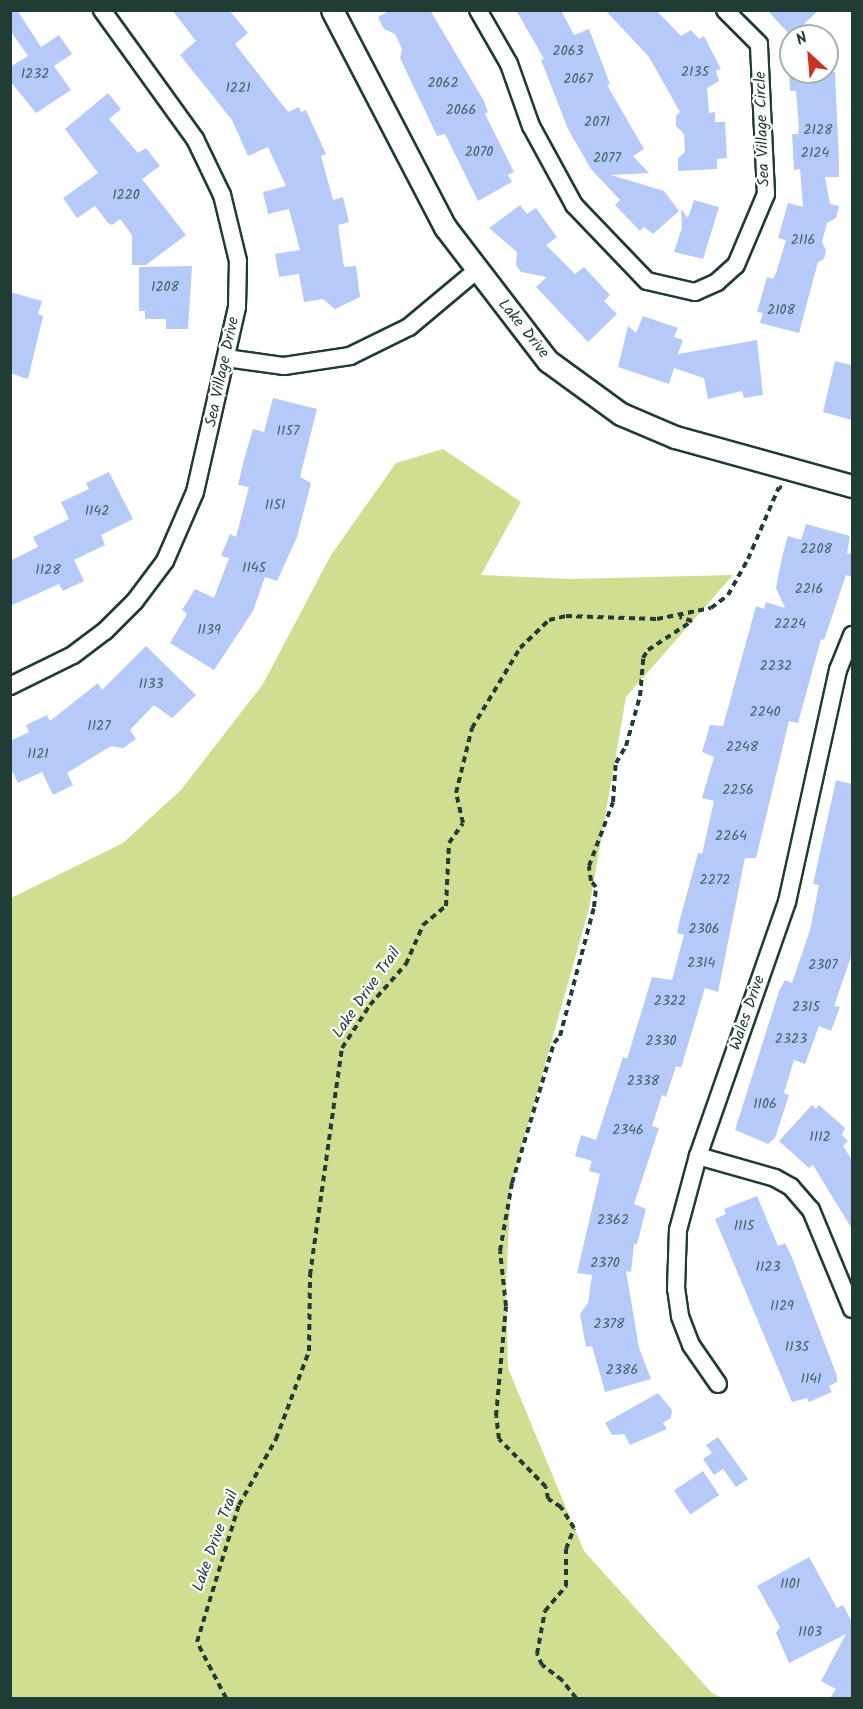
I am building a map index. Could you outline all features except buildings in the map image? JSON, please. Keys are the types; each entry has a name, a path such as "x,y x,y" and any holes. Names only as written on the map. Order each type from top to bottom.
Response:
{"street":[{"name":"Sea Village Drive","path":"10,686 72,655 105,631 135,601 165,561 195,492 237,307 238,261 222,195 195,139 102,10"},
{"name":"Lake Drive","path":"332,10 445,226 476,271 548,361 621,414 675,437 852,486"},
{"name":"Sea Village Circle","path":"478,10 508,64 531,126 574,205 647,281 694,292 717,282 736,265 766,194 759,45 725,10"},
{"path":"226,358 284,366 350,356 409,327 476,271"},
{"name":"Wales Drive","path":"718,1384 692,1346 680,1316 676,1289 678,1230 698,1156 787,902 838,670 852,635"},
{"path":"698,1156 774,1178 791,1187 812,1210 852,1309"}],"path":[{"name":"Lake Drive Trail","path":"226,1698 197,1642 239,1505 276,1439 309,1351 310,1275 342,1048 370,1005 406,964 423,925 446,906 449,843 463,823 456,792 472,728 520,648 549,620 566,616 677,616 711,608 728,595 748,559 779,487"},
{"path":"576,1698 562,1680 542,1665 537,1654 545,1611 566,1586 566,1549 573,1528 561,1508 548,1499 546,1487 499,1439 496,1416 506,1306 500,1251 512,1183 554,1043 560,1036 594,907 596,887 591,881 589,866 613,802 616,763 626,746 640,696 643,658 648,650 692,621 677,616"}],"green space":[{"path":"443,449 521,502 481,575 570,579 733,575 626,697 589,909 511,1185 506,1288 508,1368 584,1551 712,1693 722,1698 11,1698 11,898 123,843 181,790 263,684 331,555 396,463"}]}
